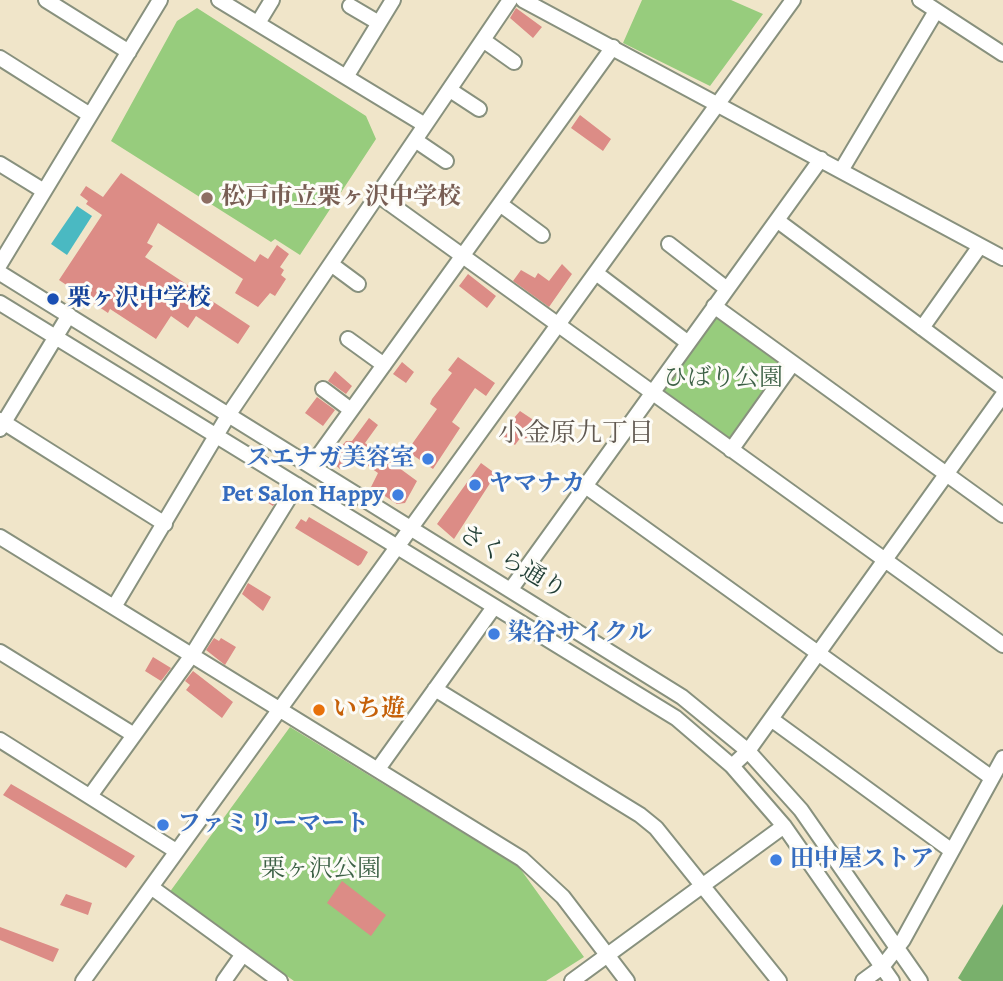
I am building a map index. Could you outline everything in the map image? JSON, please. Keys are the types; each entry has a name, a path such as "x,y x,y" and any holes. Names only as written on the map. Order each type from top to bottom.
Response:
{"street":[{"path":"46,0 129,52"},
{"path":"0,264 160,0"},
{"path":"219,0 425,125"},
{"path":"258,23 272,0"},
{"path":"346,77 393,0"},
{"path":"114,607 229,414 510,0"},
{"path":"523,0 842,169 1003,258"},
{"path":"83,981 793,0"},
{"path":"920,0 1002,51"},
{"path":"350,6 379,23"},
{"path":"842,169 936,11"},
{"path":"483,40 514,62"},
{"path":"311,466 613,47"},
{"path":"0,58 90,115"},
{"path":"450,90 479,109"},
{"path":"415,140 446,162"},
{"path":"511,589 650,391 778,221 821,159"},
{"path":"0,164 44,191"},
{"path":"378,195 1003,645"},
{"path":"500,204 542,235"},
{"path":"778,221 1003,388"},
{"path":"669,244 727,289"},
{"path":"922,328 980,246"},
{"path":"331,264 358,284"},
{"name":"さくら通り","path":"0,273 682,697 748,751 801,810 920,981"},
{"path":"596,273 687,342"},
{"name":"さくら通り","path":"0,303 676,718 732,766 783,826 892,981"},
{"path":"714,306 1003,515"},
{"path":"69,315 1,424 165,524"},
{"path":"348,339 384,365"},
{"path":"731,450 793,363"},
{"path":"323,389 351,410"},
{"path":"732,766 748,751 1003,396"},
{"path":"90,796 192,655 297,485"},
{"path":"584,485 992,778"},
{"path":"0,537 505,847 535,869 563,897 627,981"},
{"path":"378,769 494,607"},
{"path":"0,652 134,735"},
{"path":"435,689 640,815 664,836 779,981"},
{"path":"771,719 952,850"},
{"path":"0,740 176,851"},
{"path":"863,981 883,967 898,948 1003,758"},
{"path":"572,981 783,826"},
{"path":"151,887 280,981"},
{"path":"224,981 243,954"}],"green space":[{"path":"642,0 731,0 763,14 710,86 623,43"},
{"path":"197,8 366,116 376,139 300,255 275,239 271,242 111,141 177,21"},
{"name":"ひばり公園","path":"718,316 783,364 784,369 733,439 728,441 663,394 661,388 712,318"},
{"name":"栗ヶ沢公園","path":"290,727 519,867 584,957 546,981 294,981 169,893"},
{"path":"1003,904 1003,981 962,981 958,978"}],"water":[{"path":"77,206 92,216 67,255 51,244"}],"building":[{"path":"516,8 542,27 533,38 510,18"},
{"path":"580,115 611,139 603,151 571,128"},
{"path":"121,173 255,262 260,254 268,259 277,245 289,254 280,267 284,270 281,275 286,279 275,296 270,293 258,307 235,293 243,279 158,223 147,243 153,246 145,257 250,326 238,344 196,316 188,328 171,316 156,339 110,309 108,313 59,280 102,215 86,204 88,201 80,195 86,186 103,197"},
{"path":"562,264 572,274 549,307 513,281 521,270 535,278 538,273 549,281"},
{"path":"468,274 496,296 487,308 459,286"},
{"path":"458,357 495,383 486,396 475,388 452,422 460,428 433,469 407,451 437,409 430,404 432,399 452,373 448,370"},
{"path":"402,362 414,372 406,383 393,374"},
{"path":"335,371 352,386 346,394 328,381"},
{"path":"317,397 335,410 323,426 305,413"},
{"path":"520,411 538,423 525,440 521,437 515,445 500,434"},
{"path":"369,418 378,425 365,443 417,481 405,503 397,504 371,487 378,473 351,454 340,469 329,460 346,441 352,441"},
{"path":"481,463 496,474 454,539 437,524"},
{"path":"273,489 280,494 273,506 265,501"},
{"path":"309,517 368,552 361,564 358,566 295,528 301,519 306,522"},
{"path":"248,583 271,597 263,611 242,594"},
{"path":"214,638 219,641 221,638 236,647 225,665 206,650"},
{"path":"153,657 171,668 161,681 145,671"},
{"path":"193,671 233,702 222,718 186,690 190,685 185,681"},
{"path":"11,784 135,856 126,868 3,795"},
{"path":"342,881 386,915 371,936 327,903"},
{"path":"66,894 92,903 88,915 60,905"},
{"path":"0,927 59,949 53,962 0,940"}],"place":[{"name":"松戸市立栗ヶ沢中学校","path":"207,198"},
{"name":"栗ヶ沢中学校","path":"53,299"},
{"name":"スエナガ美容室","path":"428,459"},
{"name":"ヤマナカ","path":"475,485"},
{"name":"Pet Salon Happy","path":"398,495"},
{"name":"染谷サイクル","path":"494,634"},
{"name":"いち遊","path":"319,710"},
{"name":"ファミリーマート","path":"163,825"},
{"name":"田中屋ストア","path":"776,860"}],"district":[{"name":"小金原九丁目","path":"576,435"}]}
